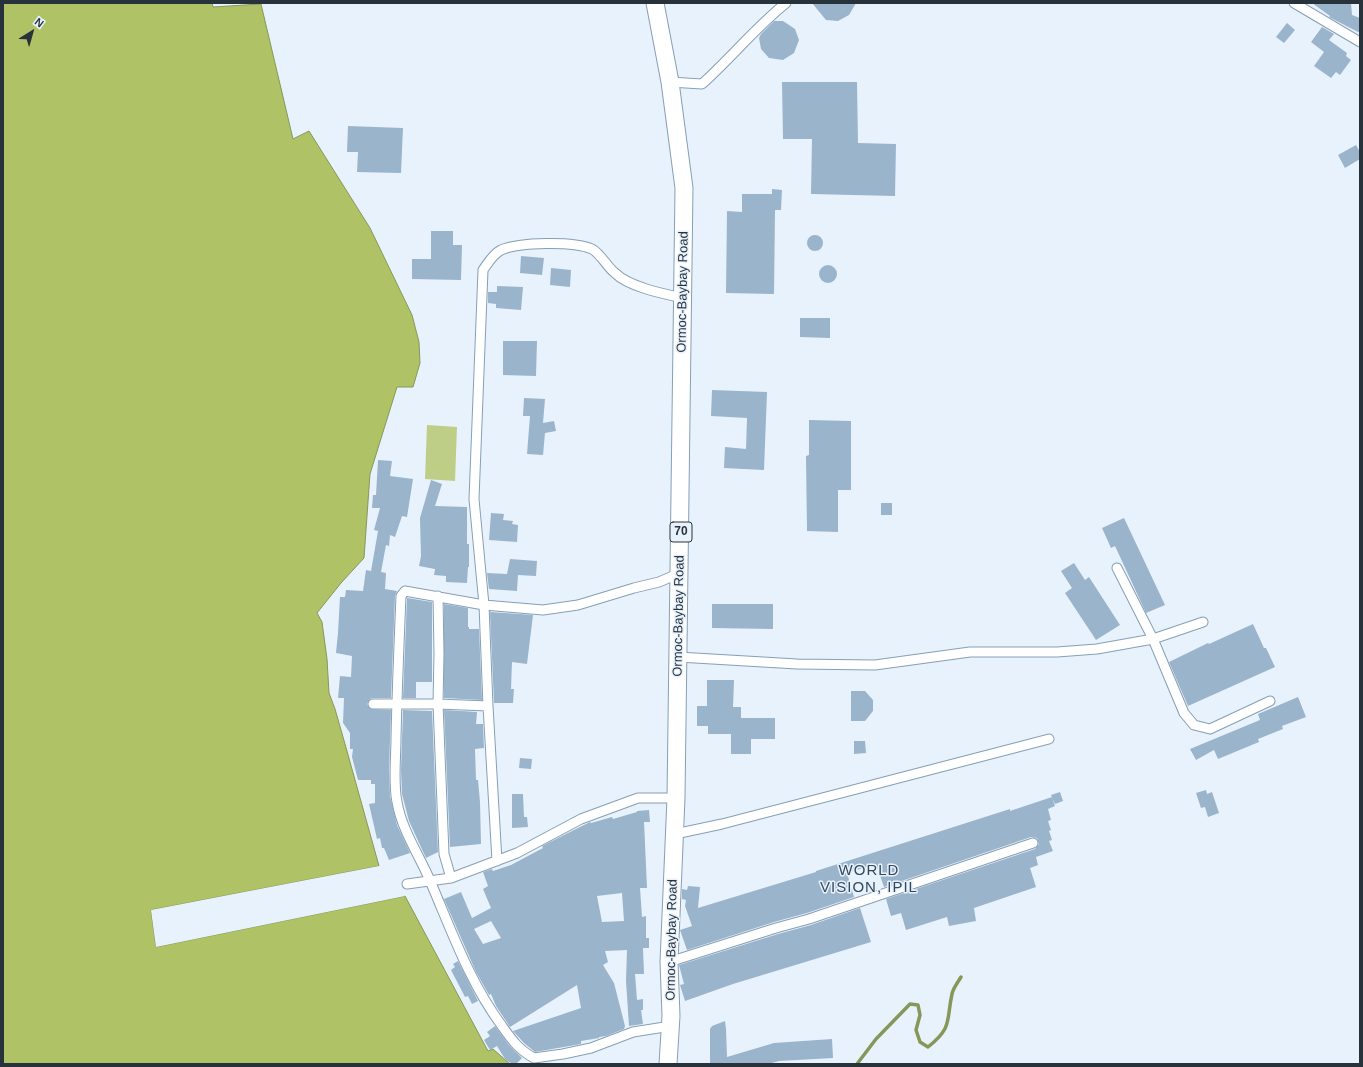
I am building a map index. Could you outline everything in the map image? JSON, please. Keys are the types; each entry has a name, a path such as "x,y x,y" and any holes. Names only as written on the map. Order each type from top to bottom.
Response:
{"highway":[{"name":"Ormoc-Baybay Road","path":"655,3 670,82 684,188 676,834 670,962 671,1026 668,1064"}],"street":[{"path":"670,82 702,84 767,18 786,3"},
{"path":"1294,3 1360,42"},
{"path":"497,861 484,605 474,499 483,270 492,256 501,250 526,245 571,244 593,250 616,274 628,282 658,292 683,298"},
{"path":"1117,568 1152,639 1184,713 1194,725 1210,729 1270,701"},
{"path":"671,1026 633,1032 592,1048 564,1054 534,1058 517,1047 488,1007 458,948 430,881 411,842 397,802 397,705 401,596 405,591 484,605 543,610 578,605 659,582 680,573"},
{"path":"438,596 440,654 438,704 444,854 451,878"},
{"path":"678,657 797,664 875,666 970,652 1057,652 1097,649 1152,639 1203,622"},
{"path":"373,704 488,706"},
{"path":"676,834 722,824 1049,739"},
{"path":"407,884 451,878 497,861 517,853 581,819 638,798 676,798"},
{"path":"670,962 824,914 1033,843"}],"shaded area":[{"path":"3,3 212,3 213,7 261,4 293,139 309,131 370,228 412,315 419,342 420,363 413,387 397,387 370,474 364,558 341,583 317,613 322,622 327,659 329,693 335,709 379,866 151,910 156,947 405,896 488,1051 493,1049 510,1064 3,1064"},
{"path":"427,425 457,427 455,481 425,479"}],"pier":[{"path":"379,866 379,868 153,912 158,944 405,896 156,947 151,910"}],"building":[{"path":"812,3 856,3 849,15 838,21 826,20"},
{"path":"1312,3 1351,3 1352,15 1360,18 1360,33 1329,17 1330,16"},
{"path":"774,21 783,21 795,29 799,40 794,53 783,60 769,58 761,49 759,38"},
{"path":"1287,23 1295,30 1284,43 1276,37"},
{"path":"1322,27 1334,34 1329,40 1347,53 1346,56 1351,60 1340,75 1336,72 1331,78 1314,66 1324,52 1311,42"},
{"path":"782,82 857,82 858,143 896,144 895,196 811,194 812,139 783,139"},
{"path":"348,126 403,128 401,173 357,172 358,152 347,152"},
{"path":"1356,145 1360,152 1360,159 1345,168 1338,155"},
{"path":"772,189 782,190 781,210 775,210 774,294 726,293 727,211 742,212 742,194 772,194"},
{"path":"431,231 453,231 453,245 462,245 461,280 412,279 412,259 431,259"},
{"path":"815,235 821,237 823,243 821,249 815,251 809,249 807,243 809,237"},
{"path":"521,256 544,258 542,275 520,273"},
{"path":"824,265 832,265 837,270 835,281 832,283 824,283 819,278 819,270"},
{"path":"551,268 571,270 570,287 550,285"},
{"path":"497,286 523,287 521,310 496,308 496,304 488,303 488,292 497,292"},
{"path":"800,318 830,318 830,338 800,337"},
{"path":"503,341 537,341 536,376 503,375"},
{"path":"712,390 767,392 764,470 724,468 725,447 746,449 747,418 711,416"},
{"path":"524,398 545,399 543,423 554,421 556,431 545,433 543,455 527,454 530,416 523,416"},
{"path":"809,420 851,421 851,490 838,490 838,532 807,531 806,456 809,455"},
{"path":"378,460 392,461 390,476 413,479 407,517 402,516 395,537 390,535 389,546 386,545 381,572 386,573 385,589 397,591 395,596 391,698 373,698 370,699 367,704 370,709 391,710 389,770 390,796 397,825 410,853 389,860 384,848 382,848 380,838 377,839 369,804 375,803 375,784 371,784 371,780 358,780 352,757 353,749 350,749 350,733 343,723 344,698 338,698 340,676 351,677 352,656 336,653 340,597 345,597 346,590 363,591 366,570 371,571 378,531 374,530 380,508 372,508 373,495 376,495"},
{"path":"431,480 442,484 435,506 467,507 467,544 469,544 469,567 467,583 446,582 446,576 434,575 435,569 419,566 421,556 420,518"},
{"path":"881,503 892,503 892,515 881,515"},
{"path":"491,513 504,514 503,520 513,521 512,524 518,525 517,542 489,540"},
{"path":"1124,518 1165,605 1146,613 1115,546 1111,548 1102,528"},
{"path":"510,559 537,561 536,576 518,575 517,591 489,589 487,573 507,574"},
{"path":"1074,563 1085,580 1089,577 1120,625 1096,640 1065,593 1072,588 1061,571"},
{"path":"407,598 432,602 432,682 416,682 416,698 403,698"},
{"path":"444,604 468,608 469,629 479,629 482,700 444,698"},
{"path":"712,604 773,604 773,629 712,628"},
{"path":"490,612 533,615 527,664 512,662 511,689 514,689 513,703 494,703"},
{"path":"1253,624 1275,667 1188,706 1169,662 1208,643 1209,644"},
{"path":"707,680 734,680 733,707 741,707 741,718 775,718 775,739 751,739 751,754 731,754 731,734 708,734 708,726 697,726 697,706 707,706"},
{"path":"851,691 865,691 873,700 873,711 865,721 851,721"},
{"path":"1298,697 1306,717 1282,726 1283,729 1258,739 1259,742 1218,759 1214,750 1196,760 1190,749 1260,720 1258,714"},
{"path":"403,710 432,711 438,852 426,858 409,821 402,794 401,770"},
{"path":"444,710 477,712 476,724 483,724 484,748 475,749 476,780 478,780 480,802 481,844 450,847"},
{"path":"854,741 865,741 866,753 854,754"},
{"path":"520,758 532,759 531,769 519,768"},
{"path":"1206,790 1207,794 1212,792 1219,813 1208,817 1205,807 1201,808 1196,793"},
{"path":"1060,792 1063,801 1055,804 1051,795"},
{"path":"512,794 523,794 524,817 527,817 528,827 512,828"},
{"path":"1052,797 1055,806 1048,809 1051,820 1048,821 1052,840 1049,841 1053,851 1036,857 1038,865 1030,868 1036,887 974,908 976,921 949,926 947,917 906,930 901,913 891,916 886,899 1035,849 1039,844 1037,838 1031,837 884,887 876,864 847,873 854,897 687,950 680,930 692,926 685,906 686,900 682,899 682,889 687,890 688,886 700,887 698,908"},
{"path":"649,810 650,822 644,822 647,888 640,888 642,917 646,916 646,938 649,938 649,948 643,948 644,974 635,974 637,1000 643,999 643,1010 641,1010 643,1024 629,1026 626,981 627,950 605,951 608,962 603,965 614,983 625,1026 624,1029 599,1038 581,1041 581,1044 535,1052 513,1031 581,1008 577,985 510,1027 476,972 444,899 461,892 472,918 491,908 483,889 488,886 483,872 492,869 493,871 511,865 543,848 542,846 590,822 612,817 613,819 637,811","holes":["622,893 624,921 602,922 597,896","491,921 501,938 483,944 474,929"]},
{"path":"860,908 871,942 733,984 685,1001 680,985 684,984 679,965 811,925"},
{"path":"458,961 478,1001 472,1004 468,996 465,997 451,970 455,967 453,964"},
{"path":"725,1021 727,1057 774,1043 832,1039 833,1058 779,1061 768,1064 710,1064 710,1029 712,1026"},
{"path":"495,1026 508,1044 522,1058 516,1064 512,1064 505,1059 497,1046 490,1050 484,1040 490,1036 487,1032"}],"waterway":[{"path":"857,1064 876,1039 910,1004 918,1005 920,1015 916,1030 920,1042 928,1047 945,1029 954,987 961,977"}],"district":[{"name":"WORLD VISION, IPIL","path":"869,880"}]}
